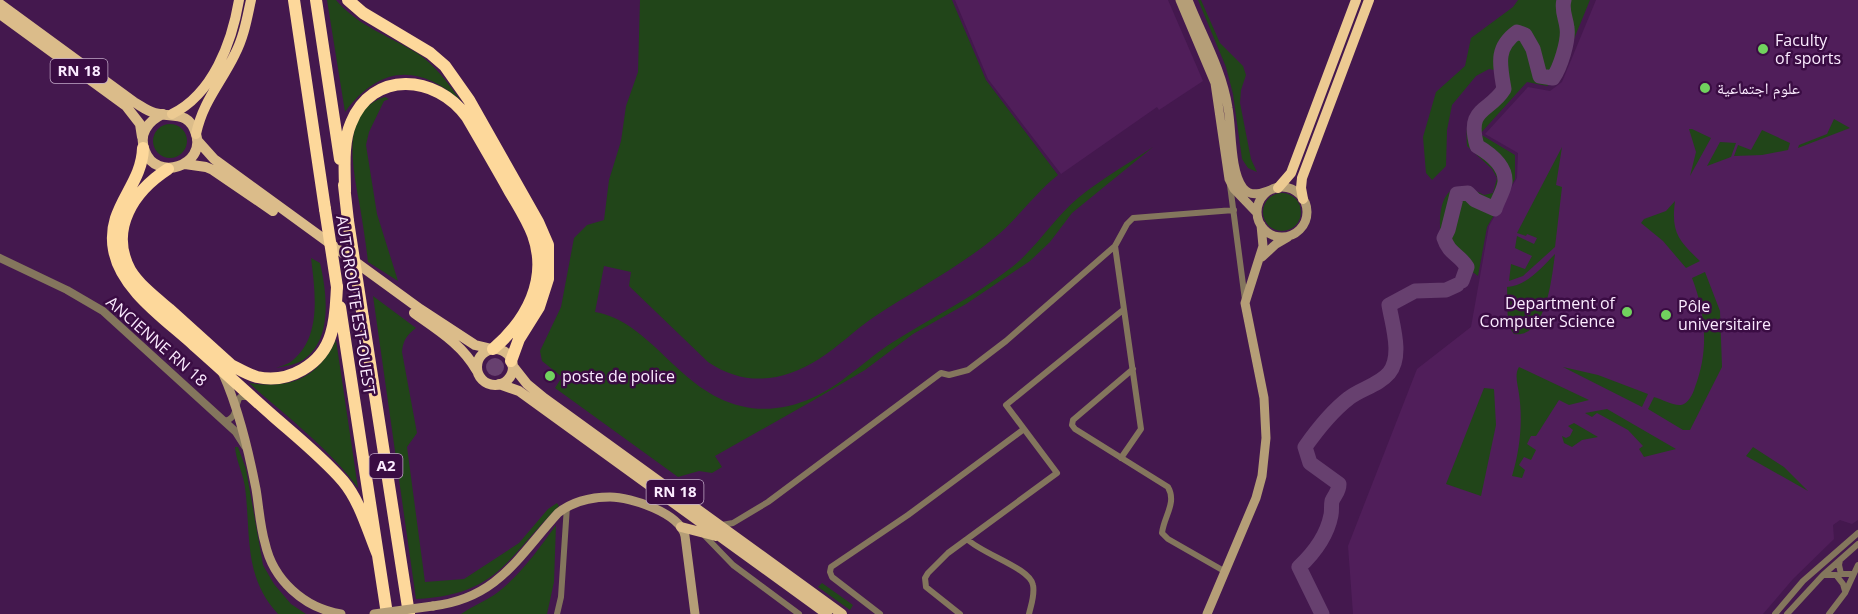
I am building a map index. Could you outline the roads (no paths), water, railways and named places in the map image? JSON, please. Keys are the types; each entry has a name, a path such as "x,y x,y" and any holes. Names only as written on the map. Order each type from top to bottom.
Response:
{"highway":[{"path":"168,114 181,109 196,97 220,61 231,33 239,0"},
{"path":"197,137 202,110 241,42 251,0"},
{"name":"AUTOROUTE EST-OUEST","path":"294,0 387,614"},
{"name":"AUTOROUTE EST-OUEST","path":"316,0 409,614"},
{"path":"348,0 363,13 430,53 445,66 469,100 538,222 548,245 548,279 539,307 519,339 512,363"},
{"path":"1275,188 1291,174 1356,0"},
{"path":"1303,199 1302,178 1369,0"},
{"path":"345,192 347,135 356,113 368,99 391,86 419,84 435,89 456,104 467,117 527,221 538,253 538,275 531,301 510,333 492,349"},
{"path":"143,143 142,164 121,202 113,230 118,266 132,288 302,440 345,483 358,504 378,555"},
{"path":"168,169 150,181 137,195 128,210 123,235 127,262 138,280 231,365 244,372 265,378 293,375 307,367 323,351 332,334 337,287"}],"main road":[{"path":"1180,0 1215,83 1229,179 1234,189 1257,213"},
{"path":"1188,0 1223,83 1237,178 1247,192 1258,194 1275,188 1294,191 1303,199 1305,205 1306,217 1300,229 1275,244 1260,259"},
{"name":"RN 18","path":"0,4 134,102 150,111 168,114"},
{"name":"RN 18","path":"0,14 126,106 140,124 143,143"},
{"path":"168,114 187,120 197,137 214,159 404,297 475,345 504,352 512,363 509,377 500,384 487,383 481,378 466,354 447,337 264,204 206,167 185,164 168,169 152,162 143,143 149,123 168,114"},
{"path":"185,164 194,154 197,137"},
{"path":"1207,614 1256,498 1262,476 1266,438 1264,399 1245,303 1263,246 1257,213 1259,201 1267,192 1275,188"},
{"path":"1260,225 1273,235 1281,237 1296,233"},
{"path":"477,371 479,359 484,352 492,349"},
{"name":"RN 18","path":"512,363 527,384 544,398 828,614"},
{"name":"ANCIENNE RN 18","path":"222,370 233,396 247,450 270,560 289,588 302,599 322,609 341,614"},
{"name":"RN 18","path":"500,384 519,391 721,531 738,537 842,614"},
{"path":"374,614 433,606 445,609 476,594 501,578 558,513 567,506 582,500 623,498 661,512 681,527 695,614"},
{"path":"681,527 701,533 721,531"}],"street":[{"path":"1229,179 1245,303"},
{"path":"721,531 727,525 768,502 941,373 949,375 968,370 976,364 1115,246 1127,224 1133,218 1234,210"},
{"path":"1115,246 1141,429 1120,458"},
{"name":"ANCIENNE RN 18","path":"0,258 68,290 103,311 236,432 247,450"},
{"path":"960,614 926,587 925,578 935,564 1057,473 1006,405 1124,310"},
{"path":"1133,369 1073,420 1072,425 1168,487 1172,494 1171,504 1162,533 1168,539 1224,571"},
{"path":"224,421 234,417 240,397 252,397"},
{"path":"880,614 832,577 831,567 908,516 1024,429"},
{"path":"557,614 561,597 567,506"},
{"path":"738,520 735,528 738,537"},
{"path":"701,533 733,565 799,614"},
{"path":"1775,614 1803,581 1858,533"},
{"path":"967,539 985,553 1030,577 1034,589 1029,614"},
{"path":"1787,614 1823,575 1858,544"},
{"path":"1829,614 1845,593 1839,565 1840,559"},
{"path":"1823,575 1843,577 1853,574 1858,564"},
{"path":"1843,577 1853,574"},
{"path":"1843,577 1845,593"}],"waterway":[{"path":"1462,281 1467,267 1444,238 1457,194 1468,193 1475,200 1495,209 1505,182 1500,165 1477,146 1474,124 1481,112 1504,89 1502,51 1505,44 1517,32 1525,35 1533,49 1540,76 1553,78 1556,74 1567,40 1564,0"},
{"path":"1322,614 1299,567 1315,550 1323,537 1339,484 1310,463 1305,447 1325,421 1343,403 1389,373 1393,366 1396,349 1389,305 1415,291 1446,290 1457,285"}],"place":[{"name":"Faculty of sports","path":"1763,49"},
{"name":"علوم اجتماعية","path":"1705,88"},
{"name":"Department of Computer Science","path":"1627,312"},
{"name":"Pôle universitaire","path":"1666,315"},
{"name":"poste de police","path":"550,376"}]}
